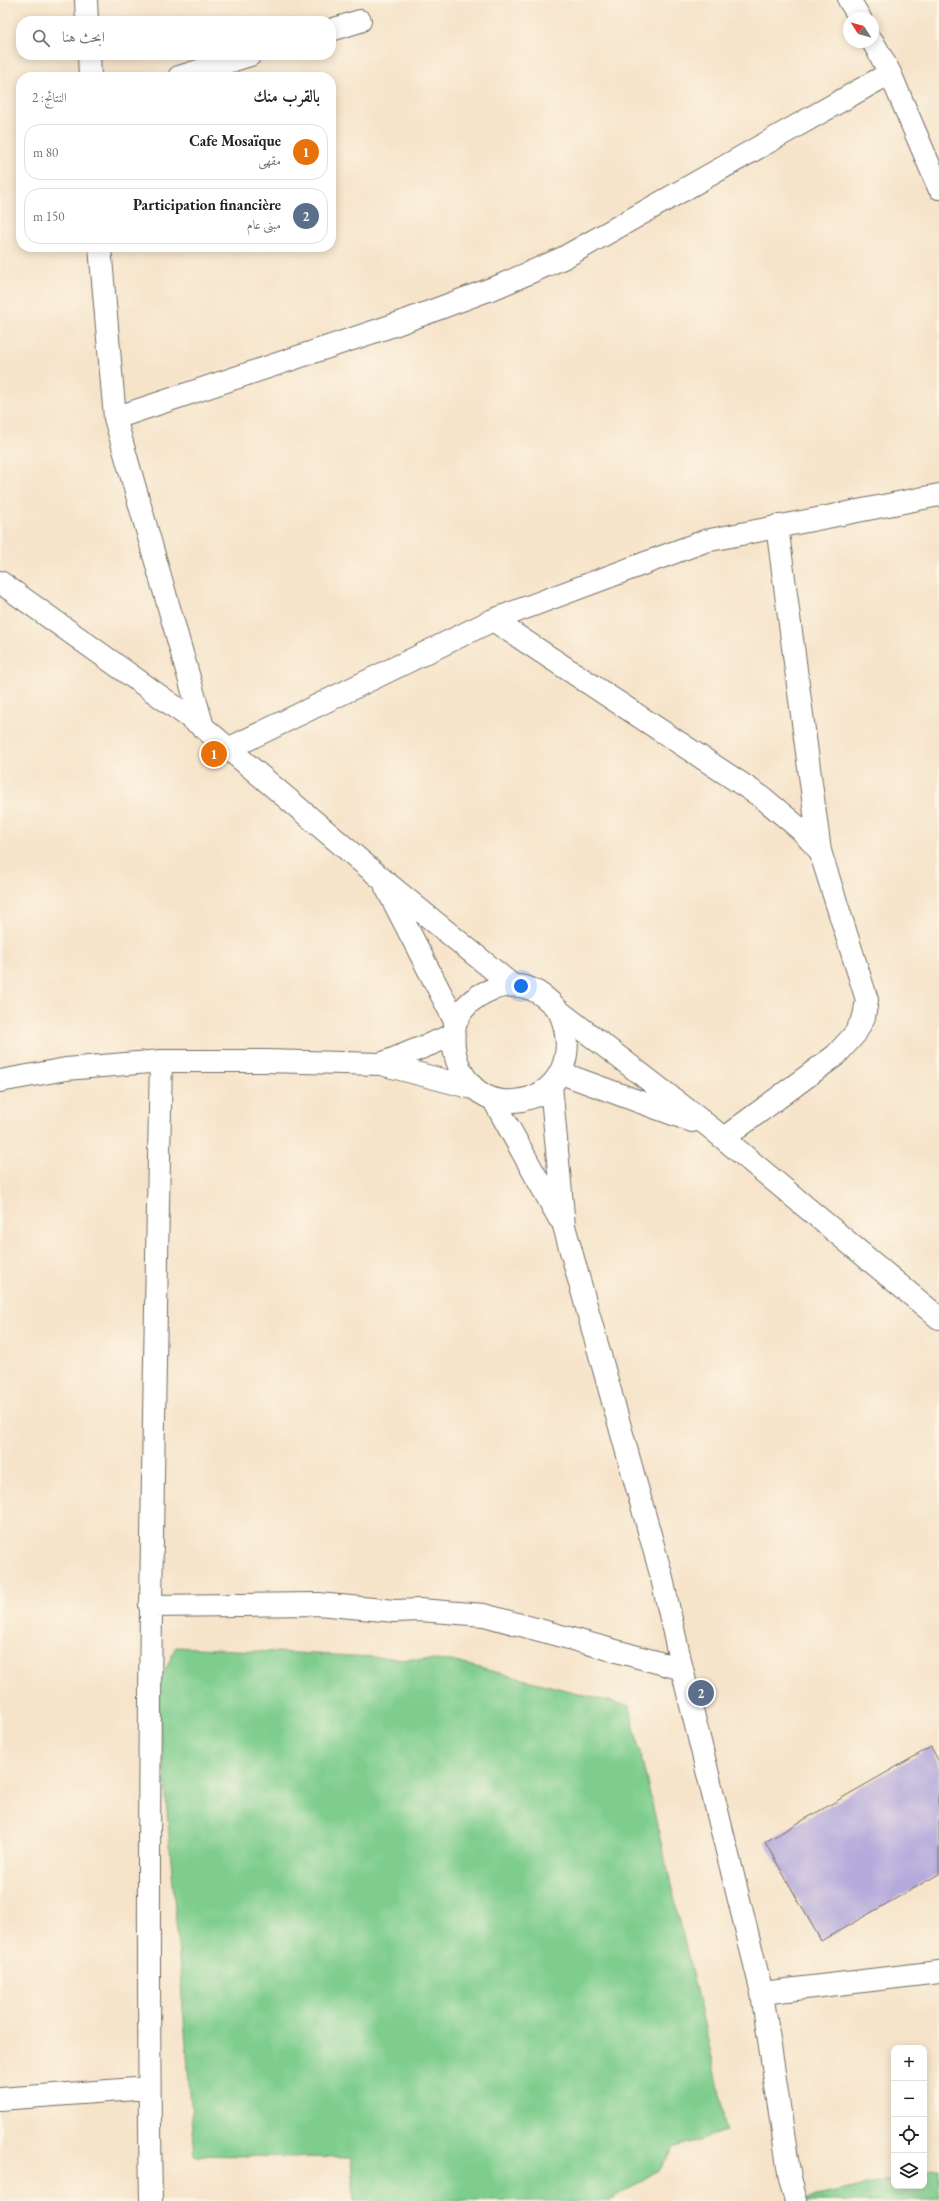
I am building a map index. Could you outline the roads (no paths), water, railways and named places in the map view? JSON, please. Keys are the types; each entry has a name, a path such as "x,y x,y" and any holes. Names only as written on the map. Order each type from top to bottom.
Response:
{"street":[{"path":"86,0 88,16"},
{"path":"850,0 857,12"},
{"path":"336,28 360,21"},
{"path":"876,48 890,73 939,188"},
{"path":"89,60 90,72"},
{"path":"195,72 234,60"},
{"path":"115,418 397,324 499,286 563,258 890,73"},
{"path":"100,252 115,418 203,727"},
{"path":"228,748 494,620 705,542 777,526 862,511 939,494"},
{"path":"718,1133 836,1055 855,1034 864,1017 867,1000 820,852 777,526"},
{"path":"0,582 203,727 382,879 512,985"},
{"path":"494,620 763,798 800,829 820,852"},
{"path":"382,879 455,1029"},
{"path":"473,1088 461,1073 454,1055 455,1029 469,1003 489,990 512,985 530,989 547,998 559,1011 718,1133 939,1318"},
{"path":"0,1081 66,1069 161,1062 382,1064 473,1088 493,1099 514,1102 534,1097 556,1079 567,1058 568,1042 566,1026 559,1011"},
{"path":"382,1064 455,1029"},
{"path":"151,2201 149,2088 150,1606 161,1062"},
{"path":"556,1079 718,1133"},
{"path":"556,1079 564,1226 661,1574 682,1669 762,1993 790,2179 796,2201"},
{"path":"493,1099 564,1226"},
{"path":"150,1606 318,1604 395,1611 420,1610 484,1615 682,1669"},
{"path":"762,1993 939,1972"},
{"path":"0,2099 149,2088"}],"place":[{"name":"Cafe Mosaïque","path":"214,754"},
{"name":"Participation financière","path":"701,1693"}]}
